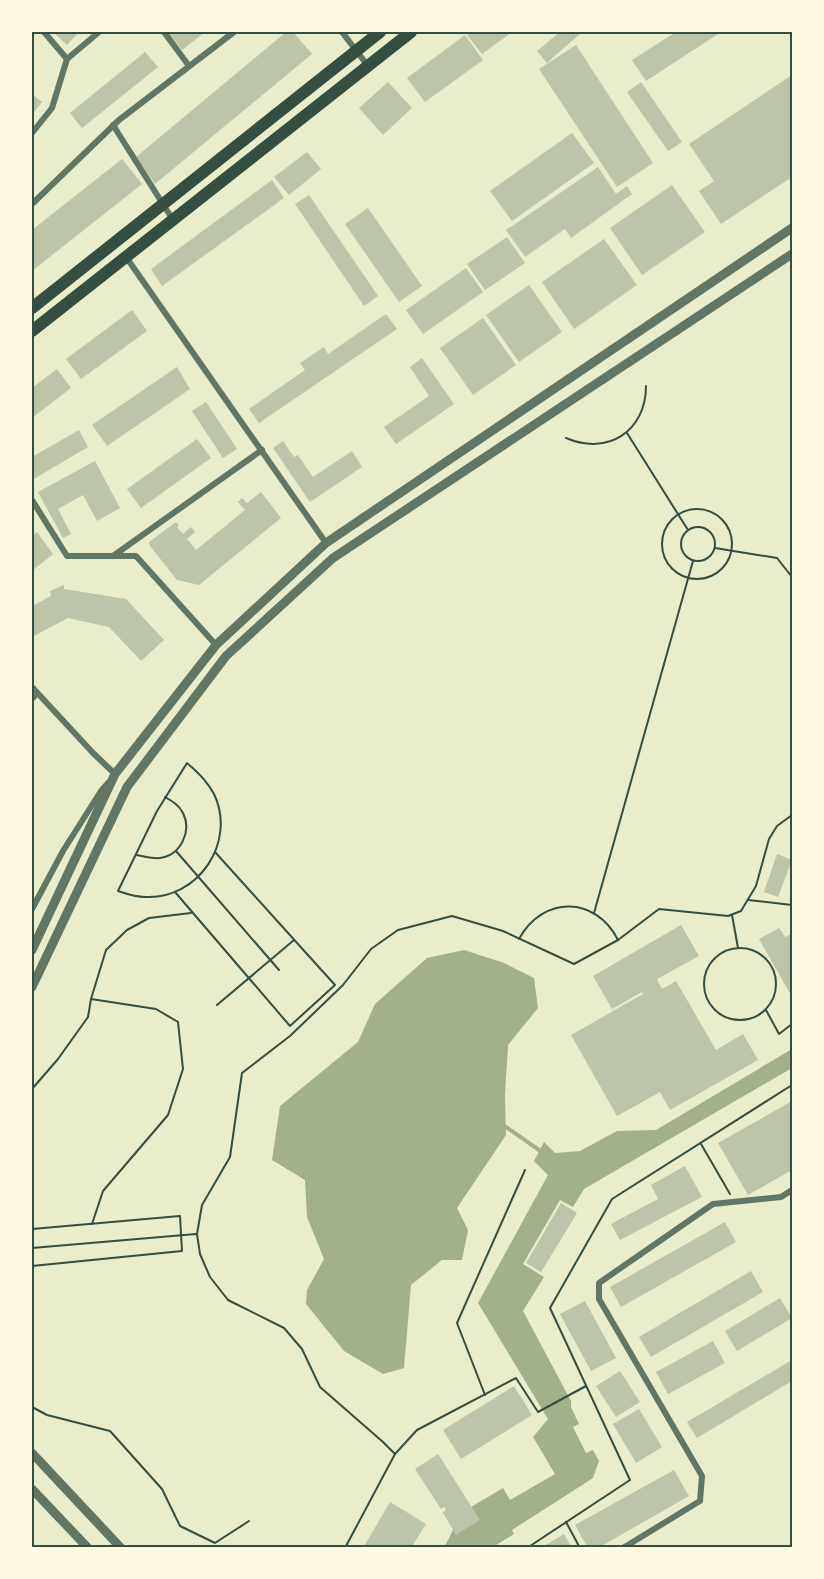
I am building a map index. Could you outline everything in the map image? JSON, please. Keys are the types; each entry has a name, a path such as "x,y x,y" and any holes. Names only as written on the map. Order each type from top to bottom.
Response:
{"main road":[{"path":"32,308 380,32"},
{"path":"32,331 411,32"}],"street":[{"path":"44,32 67,59"},
{"path":"32,133 52,108 67,59 99,32"},
{"path":"164,32 189,66"},
{"path":"32,204 113,125 234,32"},
{"path":"342,32 368,66"},
{"path":"113,125 173,219"},
{"path":"32,909 63,851 101,791 216,645 326,543 792,228"},
{"path":"32,987 127,787 226,656 333,558 792,254"},
{"path":"126,256 326,543"},
{"path":"113,556 262,450"},
{"path":"32,500 67,556 136,556 216,645"},
{"path":"32,687 115,774"},
{"path":"32,950 115,774"},
{"path":"623,1548 700,1501 702,1476 599,1299 599,1284 713,1204 780,1197 792,1190"},
{"path":"32,1453 121,1548"},
{"path":"32,1489 88,1548"}],"lane":[{"path":"32,700 38,694"}],"path":[{"path":"566,438 587,445 598,444 608,442 627,432 640,416 646,396 646,386"},
{"path":"627,432 688,530"},
{"path":"690,510 708,511 719,517 730,532 731,551 724,565 712,575 689,577 675,570 668,562 663,552 662,541 670,522 678,514 690,510"},
{"path":"701,527 713,535 715,548 706,560 693,561 683,553 681,540 683,534 688,530 701,527"},
{"path":"715,548 777,558 792,577"},
{"path":"594,913 693,561"},
{"path":"187,763 198,772 208,783 219,810 221,824 215,852 199,876 188,886 175,892 146,897 132,896 118,891 165,797 187,763"},
{"path":"136,855 161,858 176,851 185,837 186,821 183,813 179,806 165,797"},
{"path":"395,1454 320,1387 302,1349 284,1328 228,1300 210,1277 200,1254 197,1234 202,1205 230,1157 242,1073 290,1036 343,985 371,949 398,930 452,916 503,931 574,964 618,940 659,909 728,916 741,912 756,886 769,839 777,826 792,814"},
{"path":"176,851 279,970"},
{"path":"175,892 290,1026 335,985 215,852"},
{"path":"748,900 792,906"},
{"path":"519,939 534,919 549,910 574,907 594,913 610,926 618,940"},
{"path":"32,1089 58,1059 88,1017 105,950 127,930 149,918 192,912"},
{"path":"732,915 738,948"},
{"path":"217,1005 294,940"},
{"path":"738,948 759,952 771,964 777,980 775,996 766,1010 752,1019 743,1020 735,1020 720,1014 706,996 704,980 709,965 727,950 738,948"},
{"path":"91,999 156,1009 178,1022 183,1070 168,1115 103,1191 92,1224"},
{"path":"766,1010 779,1034 792,1024"},
{"path":"527,1548 630,1480 550,1308 612,1199 792,1085"},
{"path":"700,1143 733,1198"},
{"path":"485,1395 457,1323 525,1170"},
{"path":"32,1229 180,1216 182,1251 32,1266"},
{"path":"32,1248 197,1234"},
{"path":"345,1548 395,1454 417,1430 516,1378 538,1412 586,1386"},
{"path":"32,1407 47,1415 110,1431 162,1489 180,1526 215,1542 249,1521"},
{"path":"566,1522 580,1548"}],"shaded area":[{"path":"464,950 504,963 534,978 538,1008 508,1045 505,1095 506,1135 457,1208 468,1230 462,1260 442,1260 411,1285 404,1368 383,1374 344,1351 306,1304 307,1290 324,1259 307,1217 305,1180 272,1160 280,1106 358,1042 375,1004 427,958"},
{"path":"792,1049 792,1068 584,1189 573,1207 560,1200 523,1264 544,1277 523,1311 571,1401 571,1407 579,1424 573,1427 586,1453 593,1450 599,1461 593,1478 512,1530 514,1534 493,1547 444,1548 453,1530 471,1507 503,1488 510,1500 555,1474 533,1437 548,1419 478,1303 548,1175 534,1161 544,1142 555,1153 580,1151 617,1131 656,1130"}],"building":[{"path":"55,32 79,32 67,45"},
{"path":"167,32 205,32 182,50"},
{"path":"286,32 293,32 312,54 155,184 136,157"},
{"path":"471,32 512,32 482,54 467,35"},
{"path":"560,32 581,33 547,63 537,51"},
{"path":"676,32 721,32 646,81 632,60"},
{"path":"465,35 483,60 425,102 407,78"},
{"path":"576,45 653,163 617,187 539,69"},
{"path":"145,52 158,67 82,128 70,113"},
{"path":"792,75 792,177 721,224 699,191 714,181 689,144"},
{"path":"388,82 412,108 383,135 359,108"},
{"path":"641,82 682,142 668,151 627,92"},
{"path":"32,94 42,102 32,115"},
{"path":"572,133 594,163 512,221 490,191"},
{"path":"307,152 321,169 289,195 274,177"},
{"path":"122,159 142,184 32,271 32,230"},
{"path":"598,167 616,194 627,186 632,194 571,238 565,229 525,257 506,230"},
{"path":"272,180 284,198 162,286 151,269"},
{"path":"672,185 705,232 642,275 610,228"},
{"path":"309,195 378,296 364,306 295,204"},
{"path":"368,208 422,286 399,302 345,224"},
{"path":"507,237 525,263 485,290 467,264"},
{"path":"604,239 637,285 574,329 542,282"},
{"path":"466,268 483,292 423,334 406,310"},
{"path":"529,285 562,332 519,362 486,315"},
{"path":"132,310 147,331 81,379 66,359"},
{"path":"386,314 397,329 259,423 249,409 305,370 300,363 324,347 328,354"},
{"path":"483,318 516,365 473,395 440,348"},
{"path":"422,358 454,404 396,444 384,427 429,396 410,367"},
{"path":"177,367 190,389 107,446 92,425"},
{"path":"57,369 71,388 32,418 32,388"},
{"path":"206,402 237,449 223,458 192,411"},
{"path":"79,430 88,447 32,480 32,457"},
{"path":"197,439 211,458 141,508 127,489"},
{"path":"283,441 294,457 298,455 313,477 352,451 362,467 310,502 273,448"},
{"path":"95,461 120,508 97,521 83,495 58,509 71,534 63,538 38,492"},
{"path":"261,492 281,518 199,585 177,580 150,546 149,542 176,522 183,534 191,527 195,532 187,539 196,550 245,510 238,502 242,498 247,503"},
{"path":"37,532 53,554 32,571 32,536"},
{"path":"64,585 64,589 126,599 164,640 141,661 109,627 68,618 32,637 32,606 51,596 50,591"},
{"path":"777,854 792,860 778,897 764,892"},
{"path":"681,925 699,956 657,979 662,989 676,981 716,1050 743,1034 758,1060 670,1110 660,1092 617,1116 571,1035 643,994 642,992 612,1009 593,976"},
{"path":"779,928 785,937 791,934 792,936 792,997 759,939"},
{"path":"792,1101 792,1170 748,1195 718,1143"},
{"path":"685,1166 702,1197 620,1240 611,1224 658,1199 651,1185"},
{"path":"561,1203 577,1213 541,1272 526,1263"},
{"path":"725,1222 736,1242 621,1307 610,1287"},
{"path":"751,1271 763,1292 651,1357 639,1337"},
{"path":"780,1298 792,1318 737,1351 725,1331"},
{"path":"585,1301 616,1358 591,1371 560,1314"},
{"path":"713,1341 725,1363 668,1394 656,1372"},
{"path":"792,1360 792,1381 697,1438 687,1422"},
{"path":"620,1371 640,1402 616,1417 596,1386"},
{"path":"514,1386 532,1415 461,1459 443,1430"},
{"path":"639,1409 662,1447 636,1463 613,1424"},
{"path":"438,1454 480,1520 456,1535 443,1513 446,1509 444,1507 441,1509 415,1469"},
{"path":"674,1470 689,1496 598,1548 588,1548 575,1525"},
{"path":"390,1502 426,1524 411,1548 363,1548"},
{"path":"564,1534 572,1548 541,1548"}],"waterway":[{"path":"506,1127 542,1152"}]}
